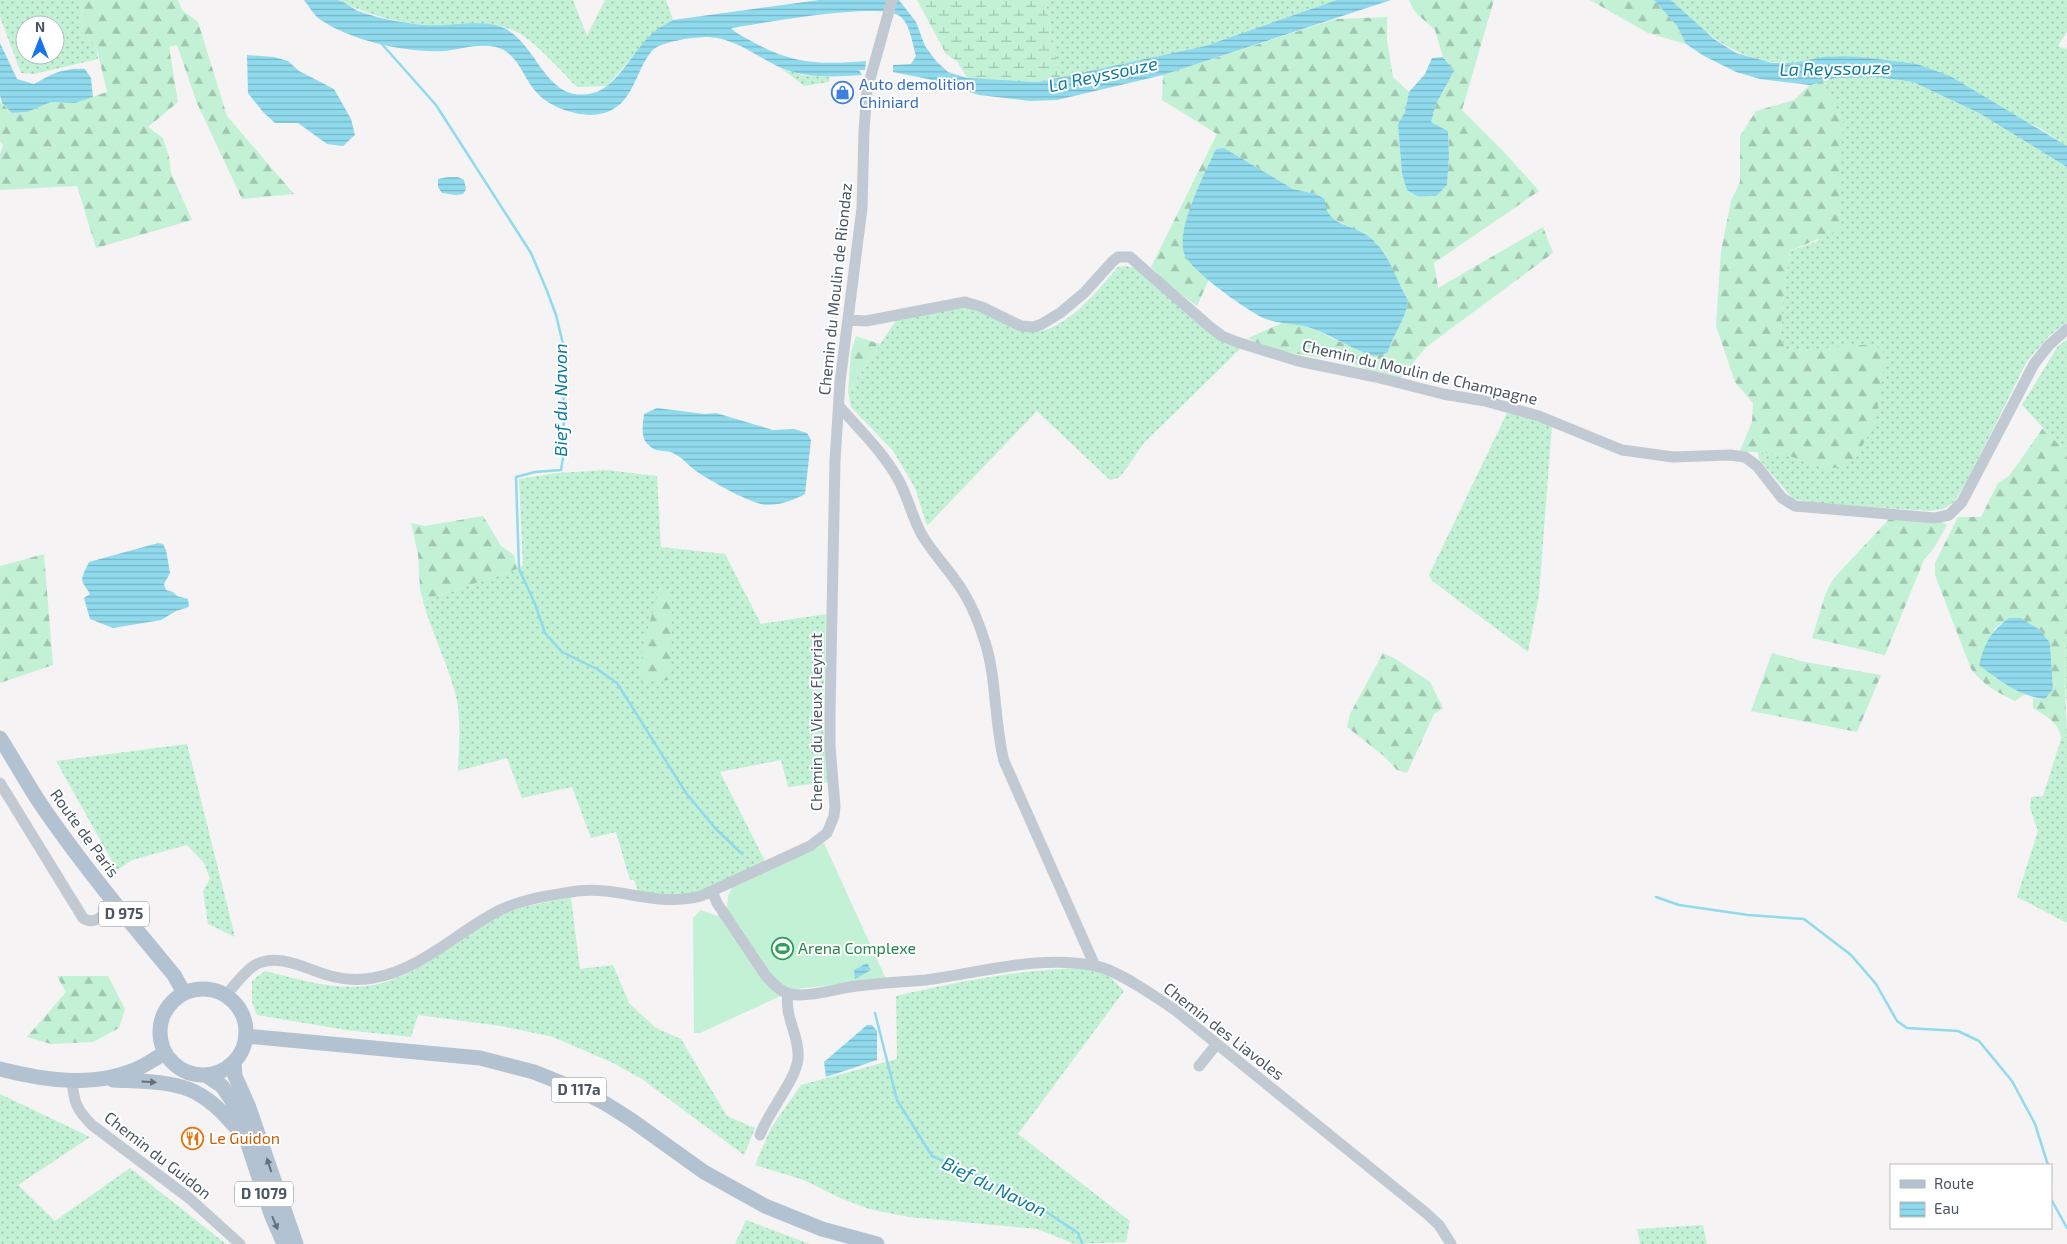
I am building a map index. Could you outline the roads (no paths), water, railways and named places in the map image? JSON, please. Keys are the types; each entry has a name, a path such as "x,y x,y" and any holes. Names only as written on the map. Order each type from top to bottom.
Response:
{"main road":[{"name":"Route de Paris","path":"0,738 43,808 83,862 174,975 184,993"},
{"path":"201,988 226,994 244,1015 247,1036 242,1053 234,1063 222,1071 207,1076 182,1070 172,1063 165,1053 161,1042 160,1030 167,1008 174,999 184,993 201,988"},
{"name":"D 117a","path":"247,1036 480,1058 534,1072 603,1102 704,1172 765,1206 822,1229 876,1244"},
{"path":"100,1079 141,1067 165,1053"},
{"name":"D 1079","path":"234,1063 235,1076 248,1105 296,1244"},
{"path":"0,1069 27,1076 72,1081 100,1079 176,1085 207,1098 218,1107 248,1144"},
{"name":"D 1079","path":"207,1076 229,1093 235,1105 271,1214 284,1244"}],"street":[{"name":"Chemin du Moulin de Riondaz","path":"839,406 862,208 867,90 892,0"},
{"name":"Chemin du Moulin de Champagne","path":"848,320 866,321 965,302 982,307 1020,326 1034,327 1060,313 1084,293 1118,257 1130,257 1210,327 1222,336 1236,342 1298,361 1376,377 1442,394 1509,407 1568,426 1622,450 1673,457 1730,455 1745,457 1756,466 1782,498 1795,506 1935,518 1949,515 1962,502 2034,364 2067,329"},
{"name":"Chemin du Vieux Fleyriat","path":"226,994 248,970 265,961 290,962 346,979 388,975 406,967 502,910 536,898 595,890 662,900 687,899 712,891 819,841 827,833 834,816 835,806 830,746 830,712 835,471 839,406"},
{"path":"839,406 887,462 898,480 923,536 964,594 974,614 986,643 994,691 997,737 1004,761 1095,966"},
{"path":"0,783 83,918 88,922 95,921 116,904"},
{"path":"712,891 717,903 766,976 775,986 788,994 786,1007 796,1042 798,1059 789,1081 764,1124 760,1135"},
{"name":"Chemin des Liavoles","path":"788,994 806,994 858,986 925,980 1038,964 1095,966 1117,975 1157,997 1426,1213 1439,1224 1451,1244"},
{"path":"1199,1066 1216,1045"},
{"name":"Chemin du Guidon","path":"72,1081 74,1102 81,1114 92,1125 189,1198 240,1244"}],"water":[{"name":"La Reyssouze","path":"304,0 338,0 366,14 408,23 425,25 476,23 496,25 516,36 553,82 564,90 577,94 593,93 602,90 618,75 647,39 658,29 673,20 819,0 899,0 916,22 925,46 936,61 948,72 967,78 1039,82 1205,46 1337,0 1391,0 1163,75 1057,100 1030,101 979,95 928,79 893,72 893,65 911,64 916,56 907,25 901,17 890,12 847,12 792,18 731,28 767,49 794,59 821,63 866,61 865,70 859,70 862,75 830,76 798,73 777,66 727,40 708,37 686,39 669,42 655,48 621,103 614,109 604,113 587,115 560,108 544,99 533,88 515,61 504,50 483,46 444,51 414,50 364,40 321,20"},
{"name":"La Reyssouze","path":"1654,0 1671,0 1714,39 1736,53 1772,63 1793,63 1823,57 1845,56 1917,64 1950,76 2067,146 2067,167 1979,113 1913,82 1877,77 1835,78 1810,85 1760,79 1736,72 1704,56 1686,44 1677,26"},
{"path":"0,43 17,79 34,84 58,72 71,69 85,69 91,78 93,97 75,103 51,102 27,112 12,113 2,103 0,95"},
{"path":"247,55 274,57 288,61 299,71 334,89 351,119 355,135 343,146 327,144 298,123 275,123 263,112 248,93"},
{"path":"1443,57 1454,71 1436,104 1431,122 1448,131 1447,185 1436,196 1417,196 1407,190 1402,174 1398,124 1405,112 1409,92 1425,74 1432,58"},
{"path":"1224,148 1293,189 1316,194 1325,199 1326,208 1330,215 1343,224 1368,236 1380,248 1408,300 1403,320 1388,352 1377,356 1371,355 1314,329 1266,319 1220,290 1188,260 1184,253 1183,242 1188,215 1216,149"},
{"path":"458,177 464,180 466,189 463,194 442,193 438,187 438,179"},
{"path":"657,408 705,414 716,413 773,430 794,429 807,433 811,440 805,494 783,503 772,505 754,502 710,480 675,454 653,449 645,441 643,420 644,414"},
{"path":"158,543 163,544 166,550 170,573 164,584 166,590 188,599 189,607 176,611 161,620 113,628 90,619 84,598 90,594 82,581 89,562"},
{"path":"2009,618 2021,618 2040,630 2050,643 2053,689 2045,699 2036,698 2019,691 2002,682 1979,665 1989,638"},
{"path":"867,963 871,970 855,979 854,970"},
{"path":"867,1025 872,1025 877,1031 877,1060 826,1077 824,1062"}],"waterway":[{"name":"Bief du Navon","path":"381,43 436,105 531,253 556,315 563,344 564,452 561,470 535,472 516,477 519,569 535,604 545,633 562,652 597,669 617,683 686,793 715,828 742,854"},
{"path":"1656,897 1679,905 1748,915 1804,919 1851,955 1876,984 1897,1021 1907,1028 1958,1031 1979,1041 2012,1081 2035,1124 2048,1164"},
{"name":"Bief du Navon","path":"875,1013 897,1100 932,1156 985,1179 1033,1203 1078,1233 1082,1243"},
{"path":"2052,1201 2067,1228"}],"place":[{"name":"Auto demolition Chiniard","path":"843,93"},
{"name":"Arena Complexe","path":"782,948"},
{"name":"Le Guidon","path":"193,1138"}]}
